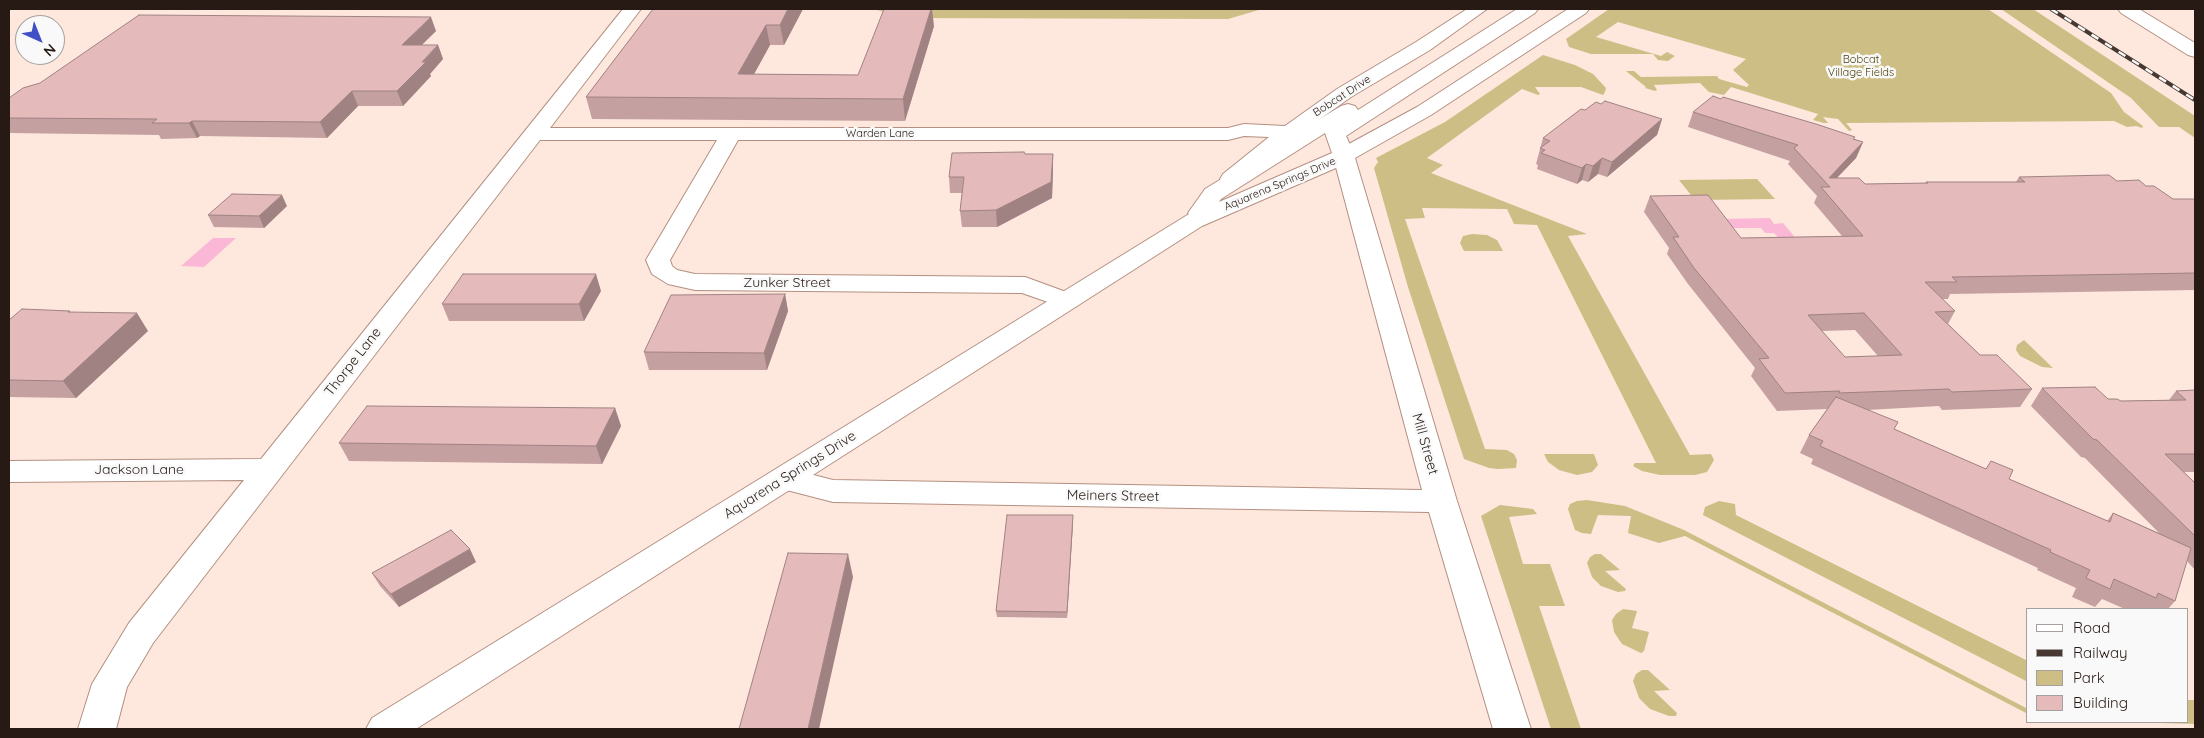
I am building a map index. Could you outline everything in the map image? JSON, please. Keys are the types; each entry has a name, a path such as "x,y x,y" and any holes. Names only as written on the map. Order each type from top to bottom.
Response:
{"street":[{"name":"Thorpe Lane","path":"97,729 110,684 141,633 268,469 632,9"},
{"name":"Bobcat Drive","path":"1213,194 1289,132 1344,93 1423,46 1478,9"},
{"name":"Aquarena Springs Drive","path":"385,729 786,479 1194,221 1344,156 1335,134 1529,9"},
{"path":"1344,156 1424,111 1580,9"},
{"path":"2127,9 2195,51"},
{"name":"Aquarena Springs Drive","path":"1194,221 1213,194 1381,89 1435,68"},
{"name":"Warden Lane","path":"532,134 1228,134 1244,130 1289,132"},
{"name":"Zunker Street","path":"731,134 658,260 661,269 668,275 695,282 1025,285 1068,301"},
{"name":"Warden Lane","path":"1228,134 1254,147 1257,158"},
{"name":"Mill Street","path":"1344,156 1441,501 1512,729"},
{"name":"Jackson Lane","path":"9,471 268,469"},
{"name":"Meiners Street","path":"786,479 833,491 1441,501"}],"green space":[{"path":"874,9 1262,9 1228,19 904,18"},
{"name":"Bobcat Village Fields","path":"1609,9 1988,9 2111,93 2124,112 2143,126 2142,128 2136,126 2127,127 2114,121 1846,123 1852,130 1849,131 1838,119 1823,117 1828,123 1813,120 1818,114 1731,87 1724,95 1709,92 1700,83 1654,85 1657,90 1655,91 1645,88 1626,71 1634,71 1641,77 1717,76 1719,79 1747,87 1749,85 1733,70 1746,59 1618,22 1596,37 1661,56 1667,52 1675,56 1668,61 1658,60 1653,54 1591,54 1569,47 1566,39"},
{"path":"2001,9 2033,9 2195,116 2195,138 2179,127 2159,127 2131,98"},
{"path":"1543,55 1575,65 1593,74 1606,88 1605,92 1603,95 1581,87 1535,87 1540,94 1538,95 1522,89 1427,158 1443,165 1431,173 1587,234 1568,236 1690,455 1711,454 1714,460 1707,472 1695,475 1660,475 1642,471 1633,466 1635,463 1656,463 1537,225 1514,224 1507,209 1422,208 1425,218 1405,219 1485,449 1507,450 1514,454 1517,460 1516,468 1498,469 1489,468 1464,459 1408,287 1374,168 1378,162 1376,158 1445,122"},
{"path":"1757,179 1775,199 1695,200 1679,180"},
{"path":"1472,234 1487,235 1497,240 1503,251 1464,251 1460,243 1463,236"},
{"path":"2024,340 2053,368 2042,367 2020,356 2016,350 2017,345"},
{"path":"1544,454 1594,454 1598,465 1592,472 1577,475 1559,470 1548,462"},
{"path":"1587,500 1625,506 1684,530 2026,708 2026,713 1685,536 1659,543 1628,533 1631,516 1598,515 1591,534 1575,530 1568,509 1570,504"},
{"path":"1719,501 1735,504 1736,515 2026,660 2026,681 1703,515 1705,507"},
{"path":"1500,505 1533,509 1537,514 1509,517 1523,564 1550,564 1565,606 1539,606 1581,729 1551,729 1481,516"},
{"path":"1595,554 1601,554 1620,570 1605,571 1626,589 1625,591 1618,592 1601,586 1592,577 1587,563 1590,557"},
{"path":"1623,609 1637,611 1632,628 1649,632 1644,651 1641,653 1622,644 1614,632 1612,620"},
{"path":"1642,670 1648,670 1670,690 1654,691 1677,713 1676,716 1669,716 1650,709 1639,698 1633,681 1636,674"},
{"path":"2189,700 2195,700 2195,724 2160,723 2189,723"}],"shaded area":[{"path":"1770,218 1774,224 1783,223 1799,242 1782,242 1774,233 1765,233 1761,228 1729,228 1722,219"},
{"path":"213,238 236,238 204,267 181,266"}],"building":[{"path":"653,9 788,9 780,25 766,25 738,74 858,75 884,9 931,9 903,99 586,97"},
{"path":"139,15 431,17 402,45 438,45 422,62 426,62 397,91 352,91 320,122 192,121 189,123 152,123 157,119 9,118 9,98 23,88 40,83"},
{"path":"1713,96 1721,99 1723,97 1855,137 1853,139 1863,142 1829,178 1859,178 1865,184 2025,182 2019,177 2109,175 2117,181 2139,180 2146,186 2154,186 2173,199 2195,199 2195,273 1952,277 1957,282 1925,282 1955,311 1935,312 1980,355 1997,355 2032,389 1952,392 1949,389 1785,393 1759,359 1769,358 1694,268 1673,237 1679,237 1650,196 1708,195 1741,238 1863,236 1821,187 1830,187 1794,148 1798,145 1693,112","holes":["1864,313 1902,355 1845,357 1808,315"]},
{"path":"1605,101 1662,119 1612,162 1602,158 1593,166 1586,164 1582,168 1541,153 1545,150 1540,148 1550,141 1543,138 1581,109 1585,110 1596,102 1601,104"},
{"path":"1024,152 1025,154 1053,154 1051,182 996,210 960,211 964,177 949,177 952,153"},
{"path":"232,194 282,195 259,216 208,215"},
{"path":"463,274 596,274 579,304 442,304"},
{"path":"785,294 764,353 644,352 671,295"},
{"path":"22,309 137,313 63,381 9,380 9,320"},
{"path":"2095,387 2108,399 2121,401 2186,400 2176,391 2195,390 2195,454 2165,454 2195,483 2195,536 2042,388"},
{"path":"1836,397 1898,422 1894,429 1986,469 1991,461 2013,470 2009,479 2110,522 2113,513 2191,548 2175,601 2158,593 2156,598 2114,579 2110,589 2086,578 2090,570 2050,552 2051,550 1820,446 1823,441 1809,435"},
{"path":"367,406 615,408 596,446 339,443"},
{"path":"1007,515 1073,515 1067,612 996,611"},
{"path":"451,530 470,549 391,594 372,573"},
{"path":"788,553 848,554 808,729 739,729"}],"railway":[{"path":"2051,9 2195,100"}]}
